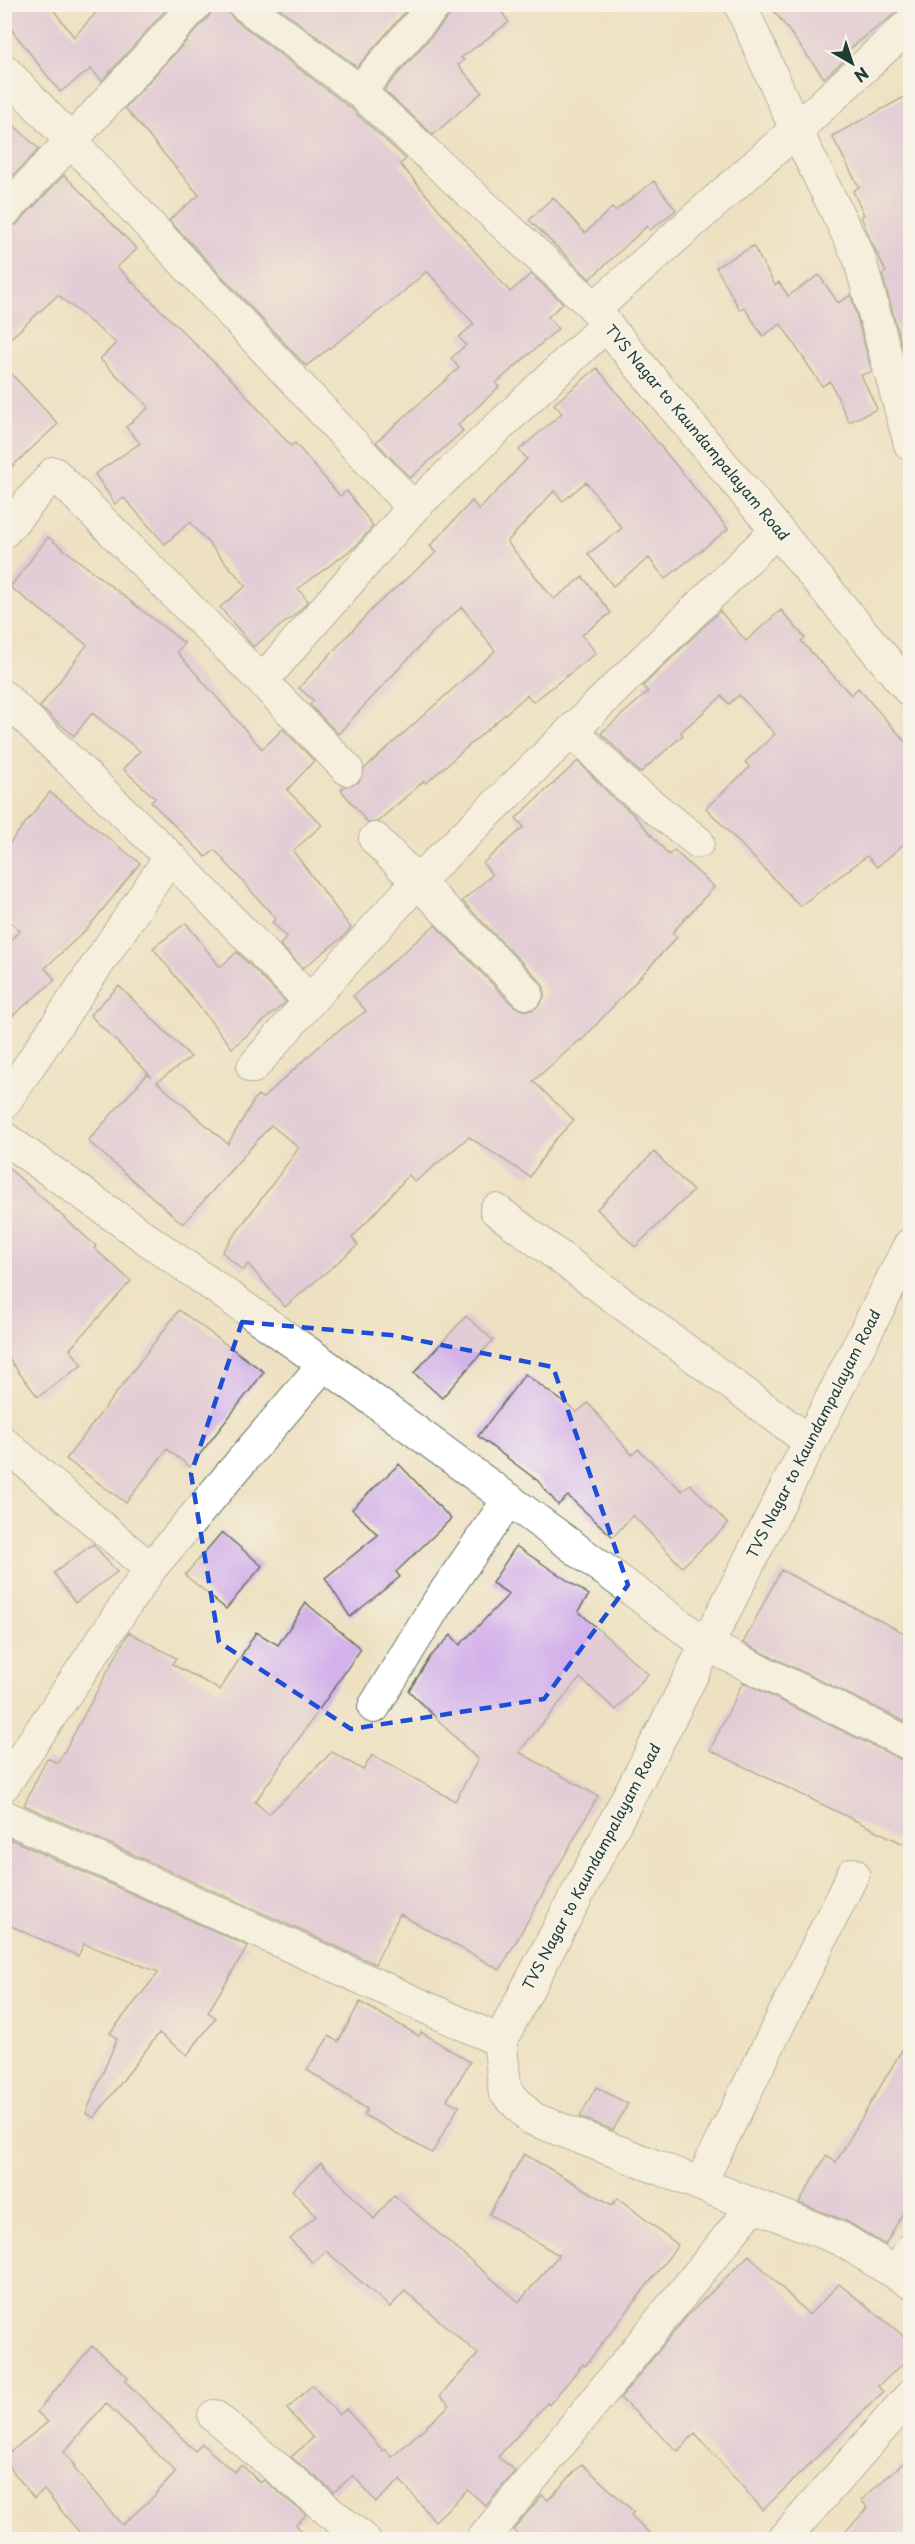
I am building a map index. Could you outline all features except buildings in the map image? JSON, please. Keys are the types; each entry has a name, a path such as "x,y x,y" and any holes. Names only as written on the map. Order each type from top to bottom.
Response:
{"street":[{"path":"4,212 196,4"},
{"path":"244,4 359,91 601,317 413,508 262,681"},
{"path":"359,91 436,4"},
{"path":"740,4 796,130 859,257 910,444"},
{"name":"TVS Nagar to Kaundampalayam Road","path":"910,24 601,317 910,690"},
{"path":"4,70 413,508"},
{"path":"4,532 54,473 347,769"},
{"path":"253,1067 309,1001 417,882 777,530"},
{"path":"4,697 170,857 309,1001"},
{"path":"572,730 626,785 698,842"},
{"path":"375,839 527,993"},
{"path":"4,1103 170,857"},
{"path":"4,1138 324,1364 707,1645 910,1744"},
{"path":"496,1210 810,1442"},
{"name":"TVS Nagar to Kaundampalayam Road","path":"500,2042 707,1645 910,1245"},
{"path":"4,1785 150,1569 324,1364"},
{"path":"4,1443 150,1569"},
{"path":"374,1707 434,1608 509,1500"},
{"path":"4,1816 500,2042 505,2091 531,2118 842,2239 906,2269"},
{"path":"700,2184 854,1874"},
{"path":"482,2540 754,2205"},
{"path":"783,2540 910,2396"},
{"path":"214,2416 364,2540"}],"highlighted area":[{"path":"242,1322 391,1335 553,1367 628,1585 544,1699 351,1729 219,1642 191,1474"}]}
